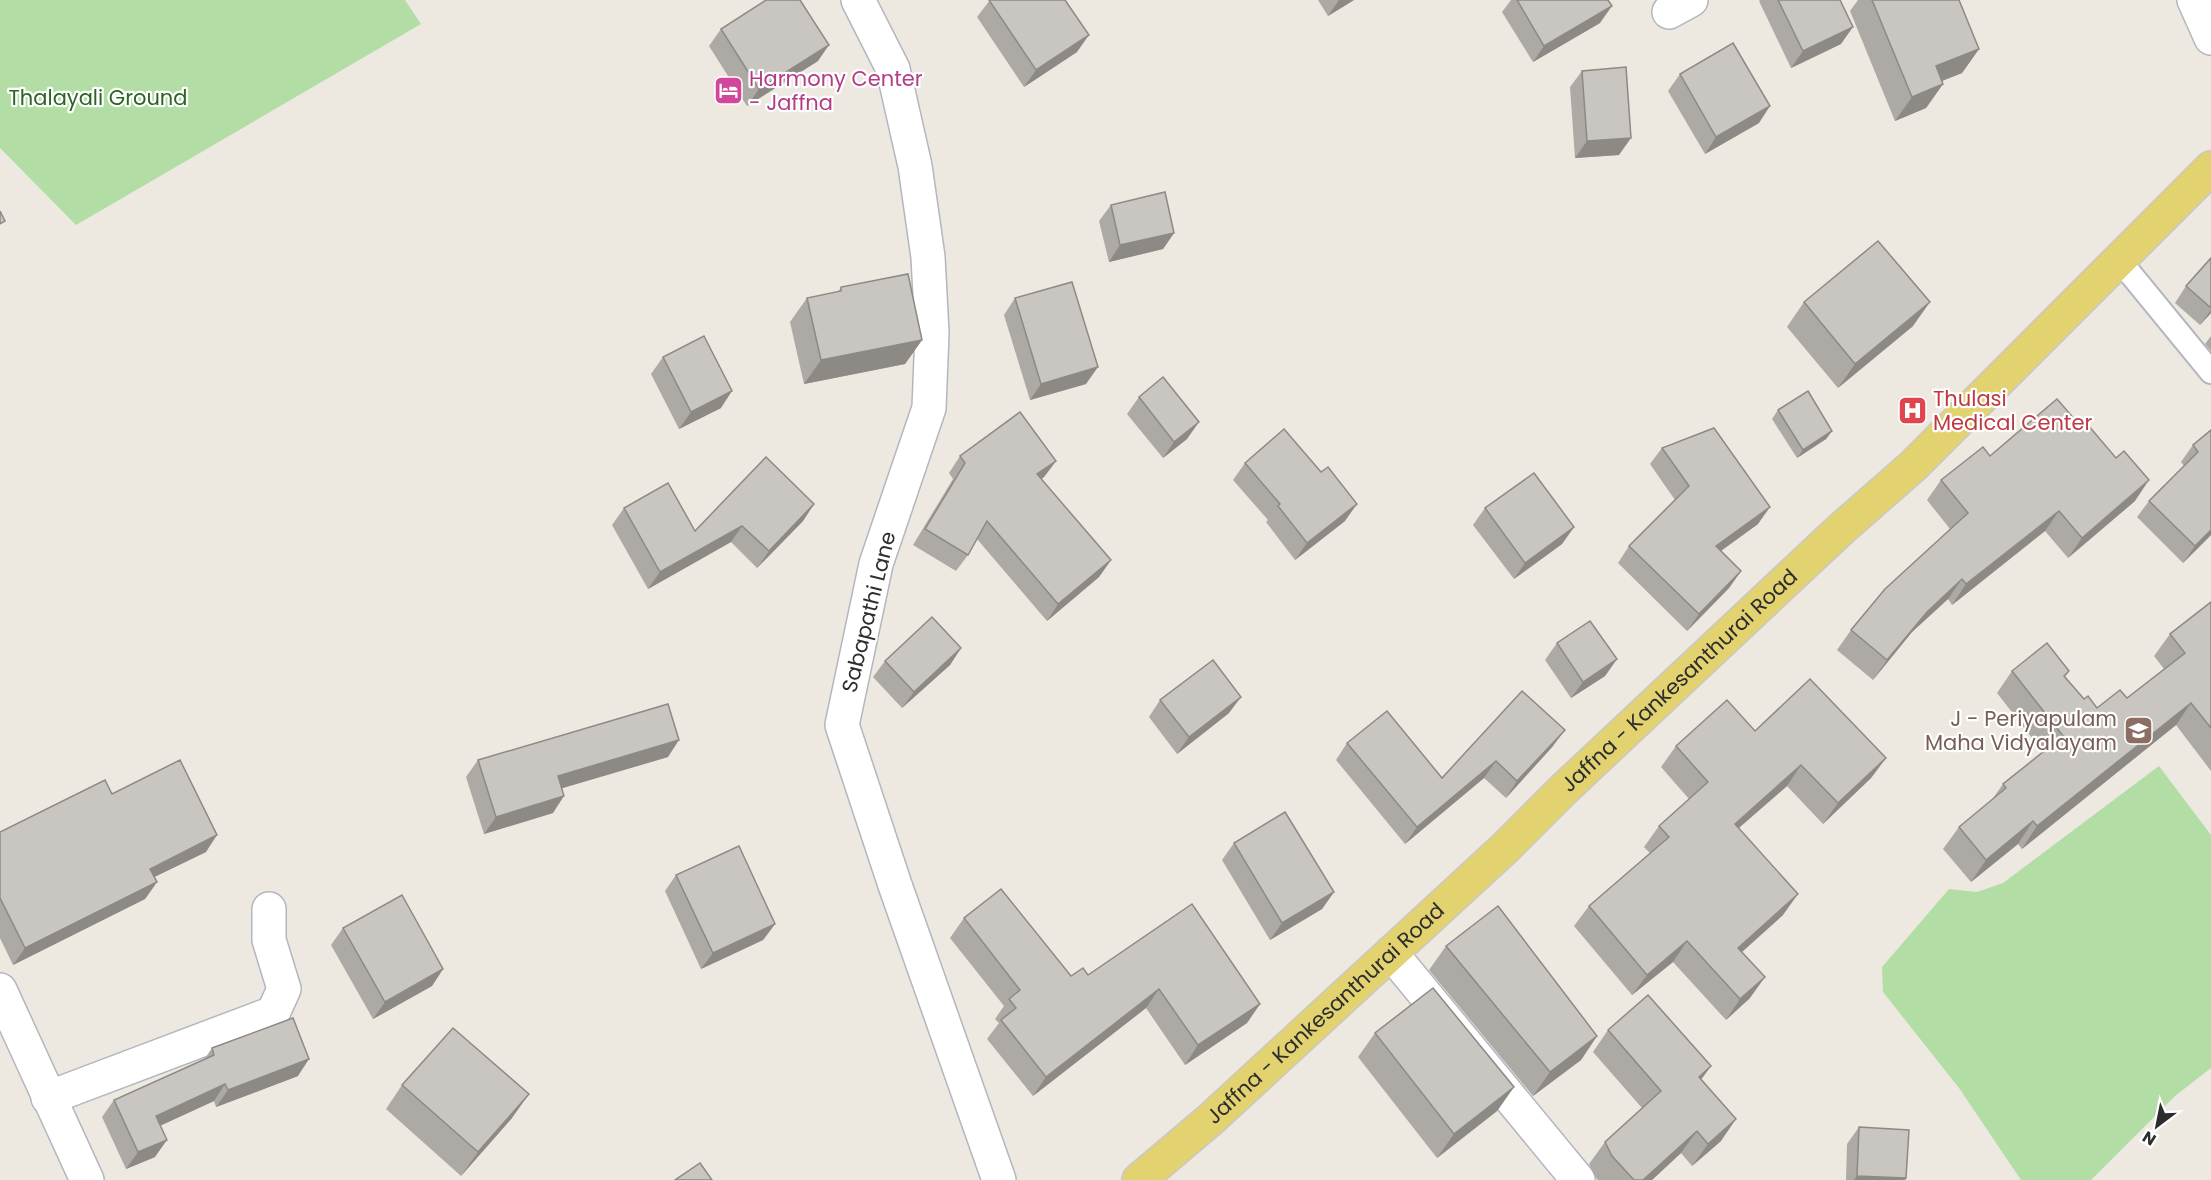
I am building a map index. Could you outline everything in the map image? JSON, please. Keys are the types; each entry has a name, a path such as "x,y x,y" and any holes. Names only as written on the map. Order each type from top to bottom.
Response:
{"main road":[{"name":"Jaffna - Kankesanthurai Road","path":"1139,1180 1211,1119 1505,848 1564,789 1840,530 1912,466 2211,168"}],"street":[{"name":"Sabapathi Lane","path":"858,0 893,69 915,166 928,257 932,333 929,408 876,564 842,725 895,885 999,1180"},
{"path":"2194,0 2211,38"},
{"path":"48,1098 273,1013 284,989 269,940 269,909"},
{"path":"1391,953 1578,1180"},
{"path":"0,990 87,1180"}],"lane":[{"path":"2120,261 2211,372"}],"green space":[{"name":"Thalayali Ground","path":"0,0 405,0 421,24 76,225 0,148"},
{"path":"2159,766 2211,835 2211,1068 2175,1096 2091,1180 2021,1180 1959,1088 1883,992 1882,967 1949,889 1977,892 2003,883"}],"building":[{"path":"766,0 800,0 829,45 759,89 721,29"},
{"path":"989,0 1065,0 1089,35 1036,70"},
{"path":"1517,0 1608,0 1612,6 1544,46"},
{"path":"1778,0 1840,0 1853,27 1803,51"},
{"path":"1872,0 1959,0 1979,49 1936,66 1943,84 1912,97"},
{"path":"1733,43 1770,106 1716,137 1680,74"},
{"path":"1626,67 1631,138 1587,141 1582,71"},
{"path":"1165,192 1174,233 1120,245 1111,205"},
{"path":"0,211 5,221 0,224"},
{"path":"1878,241 1930,302 1855,364 1804,302"},
{"path":"2211,258 2211,308 2186,286"},
{"path":"908,274 922,340 821,360 807,298 841,291 841,287"},
{"path":"1072,282 1098,367 1041,384 1015,298"},
{"path":"704,336 732,391 691,412 663,357"},
{"path":"1163,377 1199,422 1174,442 1139,397"},
{"path":"1808,391 1832,431 1803,450 1778,410"},
{"path":"2057,399 2077,422 2082,418 2116,458 2124,451 2149,480 2082,538 2059,511 1966,584 1962,579 1927,612 1887,660 1851,630 1885,589 1968,513 1941,480 1983,447 1990,456"},
{"path":"1020,412 1056,461 1037,474 1111,560 1058,604 987,521 968,555 925,529 965,463 960,456"},
{"path":"1714,428 1770,507 1716,546 1741,571 1699,614 1629,546 1689,486 1662,448"},
{"path":"1284,429 1321,472 1328,467 1357,504 1307,543 1278,506 1280,504 1245,463"},
{"path":"2211,430 2211,530 2195,546 2149,501 2198,452 2193,445"},
{"path":"766,457 814,504 769,551 742,526 660,572 624,508 668,483 695,531"},
{"path":"1534,473 1574,527 1525,563 1485,508"},
{"path":"2211,602 2211,728 2191,703 2037,826 2033,821 1986,860 1959,827 2006,788 2003,784 2063,736 2012,671 2047,643 2069,671 2064,676 2084,699 2088,696 2097,708 2120,690 2127,698 2185,653 2170,634"},
{"path":"932,617 961,648 914,692 885,661"},
{"path":"1590,621 1617,659 1583,682 1557,643"},
{"path":"1213,660 1241,697 1189,737 1160,700"},
{"path":"1810,679 1886,758 1838,803 1801,765 1735,824 1798,894 1738,948 1765,977 1740,999 1687,941 1647,975 1589,906 1669,837 1659,826 1708,782 1676,746 1727,700 1755,731"},
{"path":"1522,691 1565,730 1517,781 1496,761 1417,827 1347,743 1387,711 1442,778"},
{"path":"668,704 679,740 558,776 564,796 496,817 478,760"},
{"path":"180,760 217,835 150,869 157,882 25,948 0,898 0,832 105,780 112,794"},
{"path":"1285,812 1334,892 1282,923 1234,843"},
{"path":"739,846 775,924 713,953 676,875"},
{"path":"1001,889 1071,976 1083,968 1088,975 1192,904 1260,1004 1198,1045 1159,989 1046,1077 1001,1020 1016,1008 1009,999 1020,990 964,918"},
{"path":"402,895 443,969 385,1002 343,928"},
{"path":"1498,906 1597,1036 1550,1072 1446,946"},
{"path":"1433,988 1514,1087 1454,1134 1375,1033"},
{"path":"1648,995 1711,1066 1699,1077 1736,1119 1708,1144 1697,1131 1643,1180 1634,1180 1612,1156 1605,1142 1661,1091 1608,1030"},
{"path":"293,1018 309,1059 228,1090 225,1084 156,1116 167,1140 138,1152 114,1100 214,1055 212,1048"},
{"path":"453,1028 529,1094 478,1152 402,1085"},
{"path":"1859,1127 1909,1130 1906,1178 1857,1176"},
{"path":"700,1163 712,1180 675,1180"}],"place":[{"name":"Harmony Center - Jaffna","path":"728,91"},
{"name":"Thulasi Medical Center","path":"1912,411"},
{"name":"J - Periyapulam Maha Vidyalayam","path":"2138,731"}]}
